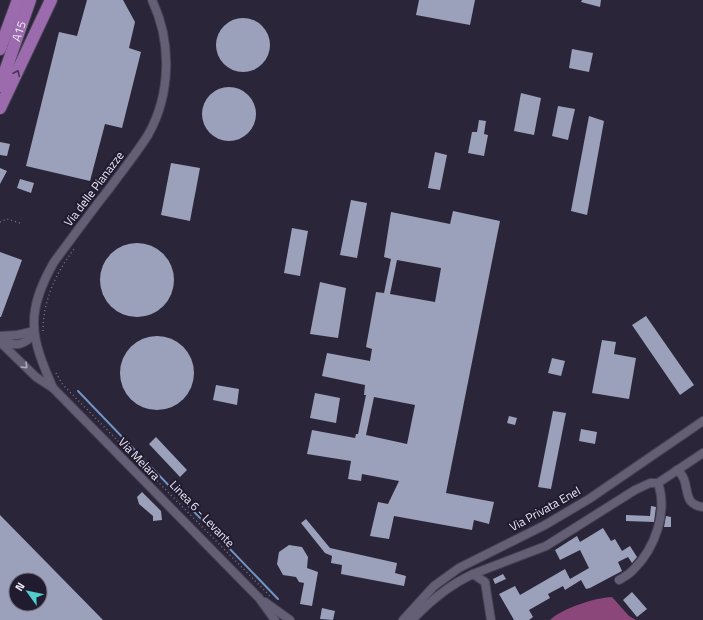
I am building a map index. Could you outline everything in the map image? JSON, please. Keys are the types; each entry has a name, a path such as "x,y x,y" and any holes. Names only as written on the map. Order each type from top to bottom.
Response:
{"highway":[{"name":"A15","path":"0,49 18,0"},
{"name":"A15","path":"0,86 30,0"},
{"path":"0,108 51,0"}],"street":[{"name":"Via delle Pianazze","path":"53,388 38,355 34,332 34,315 37,298 43,282 54,262 148,134 160,104 165,85 166,60 160,21 152,0"},
{"path":"0,336 34,332"},
{"path":"0,341 18,345 28,340 34,332"},
{"name":"Via Melara","path":"0,341 36,377 53,388 258,598"},
{"name":"Via Privata Enel","path":"403,620 434,586 459,568 545,525 589,500 703,421"},
{"path":"412,620 430,601 461,580 546,546 635,490 650,483 658,483 703,453"},
{"path":"677,470 684,480 690,502 694,506 703,507"},
{"path":"619,580 634,570 649,550 661,520 661,492 658,483"},
{"path":"473,574 485,582 491,620"},
{"path":"258,598 275,620"},
{"path":"258,598 290,620"}],"path":[{"path":"0,222 7,219 20,223"},
{"path":"43,332 43,320 53,282 77,245"},
{"name":"Linea 6 - Levante","path":"53,367 64,385 273,599"}],"shaded area":[{"path":"612,597 629,616 636,620 550,620 563,611 579,604"}],"building":[{"path":"87,0 123,0 135,22 129,48 141,52 122,128 105,124 90,181 26,166 59,32 77,36"},
{"path":"419,0 475,0 470,25 416,15"},
{"path":"582,0 601,0 600,7 581,2"},
{"path":"243,18 253,20 262,26 268,35 270,45 268,55 262,64 253,70 243,72 233,70 224,64 218,55 216,45 218,35 224,26 233,20"},
{"path":"572,49 593,53 589,72 569,68"},
{"path":"229,87 239,89 248,95 254,104 256,114 254,124 248,133 239,139 229,141 219,139 210,133 204,124 202,114 204,104 210,95 219,89"},
{"path":"521,93 541,98 534,135 514,131"},
{"path":"558,106 575,109 568,140 552,136"},
{"path":"589,116 604,121 587,215 571,211"},
{"path":"479,120 486,121 484,134 488,135 484,156 468,153 472,132 477,132"},
{"path":"0,142 10,144 7,156 0,155"},
{"path":"435,152 447,155 440,190 428,188"},
{"path":"171,163 200,168 190,221 161,215"},
{"path":"0,168 7,171 0,184"},
{"path":"20,179 34,183 31,193 17,188"},
{"path":"351,200 367,203 357,258 340,255"},
{"path":"453,211 500,221 446,493 494,502 489,524 474,520 472,530 394,516 389,539 370,536 378,502 388,504 399,481 362,474 361,481 348,479 351,461 307,454 312,430 355,438 356,434 358,434 366,395 364,395 365,385 322,376 327,353 370,361 372,349 366,347 376,292 384,293 391,259 384,257 391,212 450,224","holes":["397,260 441,268 435,302 390,294","374,397 415,405 407,444 366,435"]},
{"path":"292,228 308,231 300,276 284,273"},
{"path":"137,243 151,246 163,254 171,266 174,280 171,294 163,306 151,314 137,317 123,314 111,306 103,294 100,280 103,266 111,254 123,246"},
{"path":"0,252 22,260 1,317 0,317"},
{"path":"320,282 346,288 338,338 310,334"},
{"path":"646,316 694,385 680,395 632,325"},
{"path":"157,336 171,339 183,347 191,359 194,373 191,387 183,399 171,407 157,410 143,407 131,399 123,387 120,373 123,359 131,347 143,339"},
{"path":"602,340 616,342 614,354 636,358 629,399 592,393"},
{"path":"552,358 565,361 561,376 548,373"},
{"path":"216,385 239,389 237,405 213,400"},
{"path":"315,393 340,398 336,423 310,418"},
{"path":"553,411 566,413 551,489 538,487"},
{"path":"509,416 517,418 515,425 507,423"},
{"path":"581,429 597,432 595,444 579,441"},
{"path":"156,437 187,470 180,477 149,444"},
{"path":"142,492 161,511 162,520 153,521 153,516 139,504 137,497"},
{"path":"651,506 656,507 654,522 626,521 626,515 650,516"},
{"path":"0,515 103,620 0,620"},
{"path":"666,516 671,517 671,527 664,527"},
{"path":"306,519 330,548 397,563 395,573 406,576 404,586 341,574 342,565 331,563 332,556 325,553 301,523"},
{"path":"603,528 611,541 615,539 622,551 630,546 637,557 632,563 628,557 618,562 622,571 590,588 586,589 581,580 565,590 563,586 548,594 550,598 529,610 533,617 529,620 514,620 499,594 515,586 520,595 565,569 570,579 589,568 580,550 560,560 555,550 577,536 580,542"},
{"path":"289,545 302,547 308,557 307,568 318,572 312,606 300,604 304,583 299,582 296,577 283,575 277,564 279,552"},
{"path":"503,574 506,579 495,584 493,579"},
{"path":"632,592 647,609 637,617 623,600"},
{"path":"322,608 335,611 333,620 320,619"}],"waterway":[{"path":"78,391 278,599"}]}
